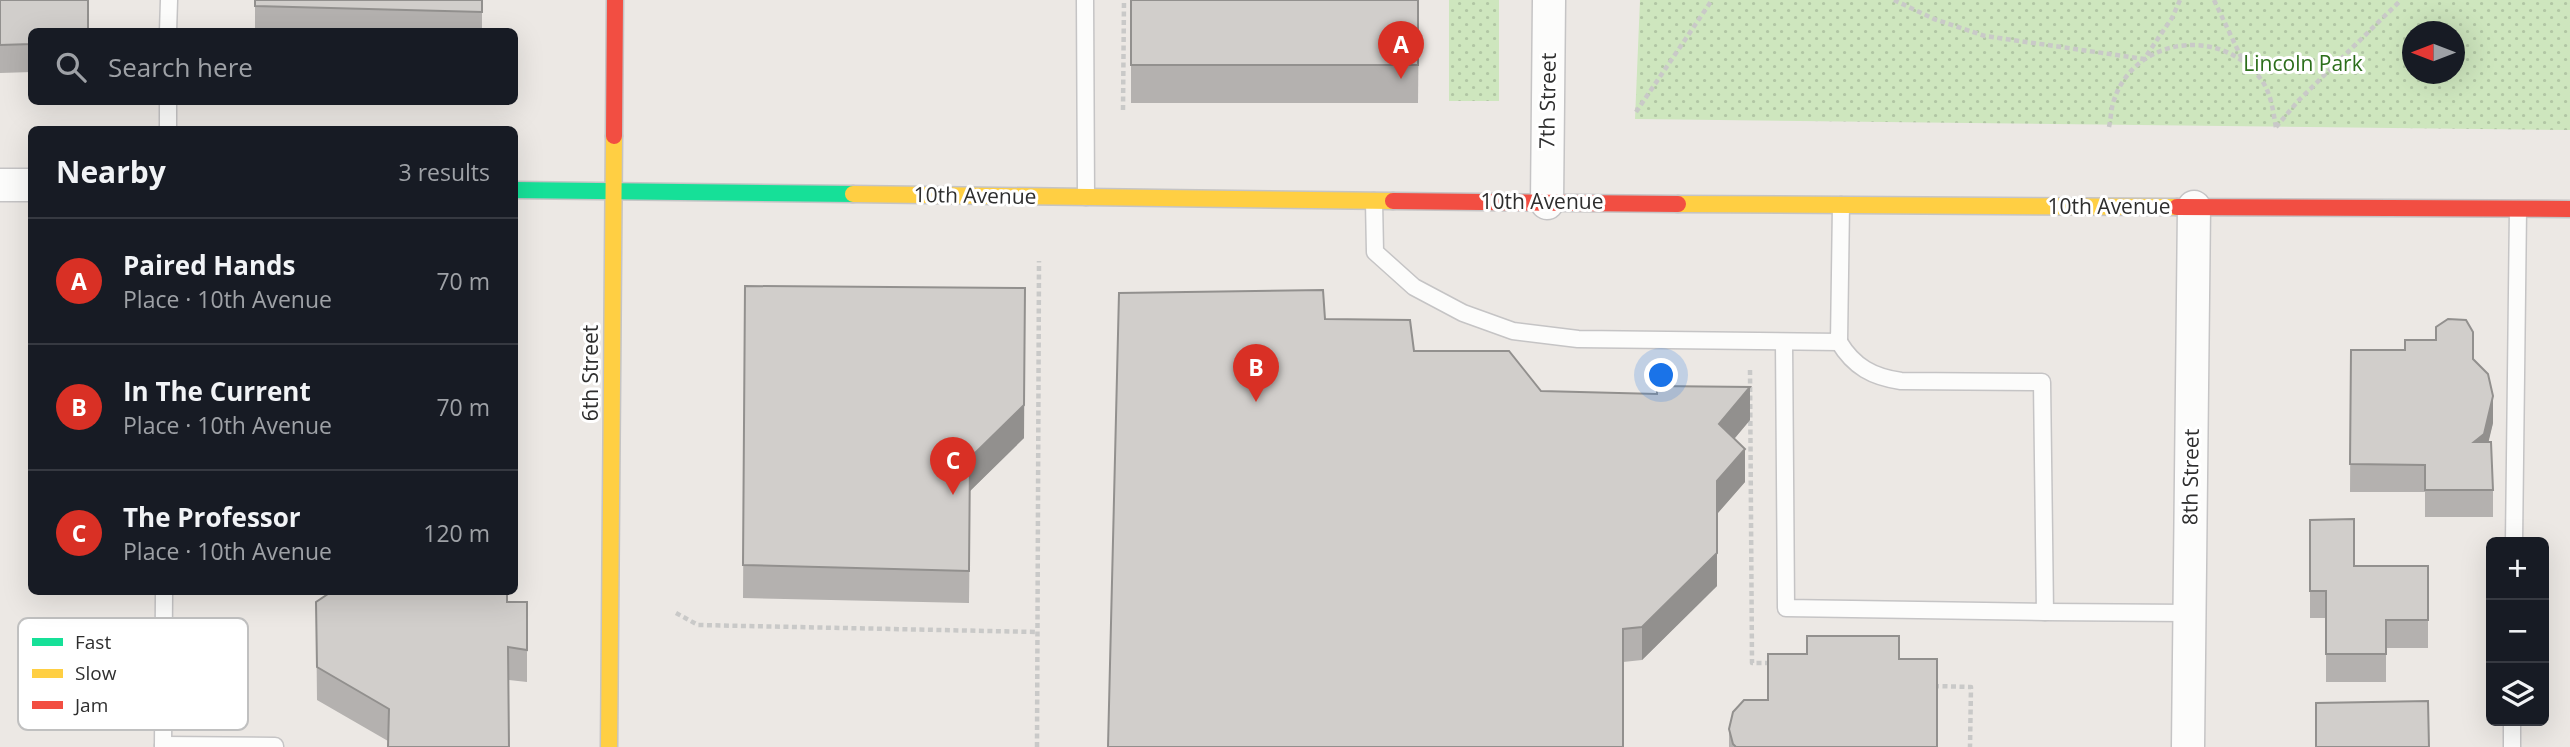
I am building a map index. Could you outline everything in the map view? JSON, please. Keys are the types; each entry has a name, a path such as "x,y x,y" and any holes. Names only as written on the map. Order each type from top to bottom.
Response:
{"street":[{"name":"6th Street","path":"609,747 615,0"},
{"name":"7th Street","path":"1547,203 1549,0"},
{"path":"0,185 28,185"},
{"name":"10th Avenue","path":"518,190 1547,203 2570,209"},
{"name":"8th Street","path":"2188,747 2194,207"}],"lane":[{"path":"169,0 169,28"},
{"path":"1085,0 1086,197"},
{"path":"168,105 168,126"},
{"path":"1374,201 1375,252 1414,287 1463,313 1513,331 1578,339 1839,342"},
{"path":"1841,205 1839,342 1849,358 1882,378 1900,381 2042,382 2045,612"},
{"path":"2514,537 2518,209"},
{"path":"1784,342 1786,608 2189,613"},
{"path":"164,595 164,618"},
{"path":"2512,726 2512,747"},
{"path":"163,746 275,746"}],"path":[{"path":"1123,110 1124,0"},
{"path":"1636,112 1712,0"},
{"path":"1894,0 1934,19 1996,39 2144,59 2168,47 2193,43 2219,47 2242,60 2261,79 2272,102 2276,128 2299,100 2400,0"},
{"path":"2109,127 2113,101 2125,77 2144,59 2172,18 2180,0"},
{"path":"2214,0 2242,60"},
{"path":"1037,747 1039,261"},
{"path":"676,613 698,625 1037,632"}],"green space":[{"path":"1449,0 1499,0 1499,101 1449,101"},
{"name":"Lincoln Park","path":"1640,0 2570,0 2570,130 1635,119"}],"building":[{"path":"0,0 88,0 88,28 28,28 28,44 0,45"},
{"path":"255,0 482,0 482,12 255,6"},
{"path":"1131,0 1418,0 1418,65 1131,65"},
{"path":"745,286 1025,288 1024,405 970,458 969,571 743,565"},
{"path":"1323,290 1325,319 1410,320 1414,351 1509,351 1541,391 1657,394 1657,386 1750,387 1719,424 1745,449 1717,481 1717,553 1642,627 1623,629 1623,747 1108,747 1119,293"},
{"path":"2448,319 2466,320 2473,332 2473,359 2488,374 2493,396 2484,434 2474,442 2491,442 2493,490 2425,490 2425,465 2350,464 2351,350 2405,350 2405,340 2436,340 2436,327"},
{"path":"2354,519 2354,566 2428,566 2428,620 2386,620 2386,654 2326,654 2326,591 2310,591 2310,520"},
{"path":"326,595 507,595 507,602 527,602 527,650 508,647 509,747 388,747 389,709 317,667 316,602"},
{"path":"1807,636 1899,636 1899,659 1937,659 1937,747 1736,747 1729,729 1733,712 1744,700 1768,700 1768,654 1807,654"},
{"path":"2428,701 2429,747 2316,747 2316,703"}],"traffic: fast":[{"path":"518,190 853,194"}],"traffic: slow":[{"path":"609,747 614,136"},
{"path":"853,194 1393,201"},
{"path":"1678,204 2177,207"}],"traffic: jam":[{"path":"614,136 615,0"},
{"path":"1393,201 1678,204"},
{"path":"2177,207 2570,209"}],"place":[{"name":"Paired Hands","path":"1401,79"},
{"name":"In The Current","path":"1256,402"},
{"name":"The Professor","path":"953,495"}]}
